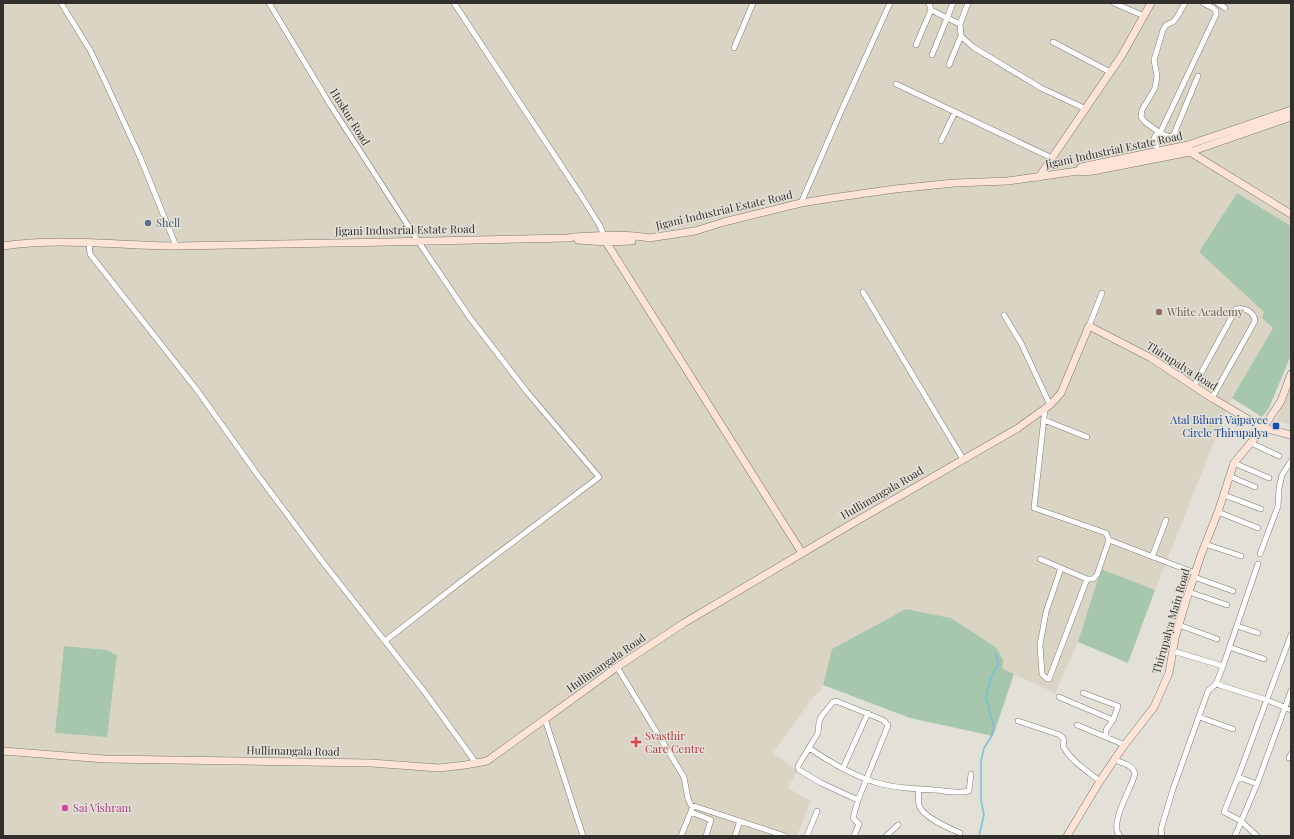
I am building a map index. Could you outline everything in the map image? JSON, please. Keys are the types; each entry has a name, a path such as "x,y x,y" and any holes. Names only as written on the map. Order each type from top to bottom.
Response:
{"street":[{"path":"61,3 90,50 104,79 140,157 176,246"},
{"name":"Huskur Road","path":"268,3 331,106 418,241 470,318 527,392 599,477 385,641"},
{"path":"454,3 586,203 600,226 605,239 802,553"},
{"path":"734,48 753,3"},
{"path":"801,203 890,3"},
{"path":"916,45 931,10 929,3"},
{"path":"932,55 953,3"},
{"path":"949,65 961,36 960,24 968,3"},
{"path":"1114,3 1144,16"},
{"path":"1039,177 1122,55 1151,3"},
{"path":"1185,3 1173,22 1166,25 1163,30 1154,60 1157,76 1155,88 1142,110 1141,117 1160,133 1170,137 1174,134 1198,76"},
{"path":"1158,151 1154,139 1155,136 1160,133 1216,15 1216,11 1213,8 1202,3"},
{"path":"1218,3 1225,8"},
{"path":"931,10 960,24"},
{"path":"961,36 973,48 1041,88 1086,109"},
{"path":"1053,42 1110,72"},
{"path":"896,84 1052,158"},
{"name":"Jigani Industrial Estate Road","path":"1078,171 1081,167 1158,151 1189,148 1291,110"},
{"path":"941,141 956,112"},
{"name":"Jigani Industrial Estate Road","path":"3,246 31,243 176,246 569,238 576,240 641,240 694,230 801,203 895,189 954,183 1008,181 1078,171 1093,171 1189,148 1291,117"},
{"path":"1189,148 1291,214"},
{"path":"89,243 90,254 197,390 322,561 424,691 476,763"},
{"path":"863,292 964,459"},
{"name":"Hullimangala Road","path":"3,752 105,759 370,763 439,768 487,761 617,667 684,623 1018,428 1048,407 1060,393 1102,293"},
{"path":"1194,386 1236,309 1245,309 1252,313 1255,317 1255,321 1212,398"},
{"path":"1004,315 1021,343 1048,407 1044,420 1034,508 1106,533 1109,540 1097,575 1093,579 1087,579 1040,559"},
{"name":"Thirupalya Road","path":"1089,326 1151,358 1212,398 1263,428"},
{"name":"Thirupalya Main Road","path":"1067,836 1100,781 1154,707 1169,673 1179,626 1194,575 1218,512 1234,463 1263,428 1281,401 1291,374"},
{"path":"1044,420 1087,436"},
{"path":"1263,428 1291,435"},
{"path":"1251,443 1278,456"},
{"path":"1260,554 1278,506 1279,488 1282,474 1291,460"},
{"path":"1234,463 1269,478"},
{"path":"1229,476 1255,487"},
{"path":"1224,495 1262,509"},
{"path":"1218,512 1258,528"},
{"path":"1152,556 1166,520"},
{"path":"1109,540 1152,556 1233,591"},
{"path":"1205,544 1240,556"},
{"path":"1162,836 1161,829 1173,788 1208,691 1216,684 1223,666 1258,564"},
{"path":"1061,568 1046,612 1040,645 1042,674 1047,679 1049,679 1087,579"},
{"path":"1189,592 1227,605"},
{"path":"1179,626 1217,640"},
{"path":"1236,626 1258,633"},
{"path":"1257,836 1241,822 1224,812 1291,635"},
{"path":"1230,647 1264,659"},
{"path":"1173,651 1223,666"},
{"path":"617,667 684,777 689,802 693,806 784,836"},
{"path":"1216,684 1267,700 1291,710"},
{"path":"1235,836 1257,784 1291,691"},
{"path":"1083,693 1118,706 1113,720 1106,730 1106,737"},
{"path":"1059,698 1113,720"},
{"path":"854,836 859,824 853,818 858,800 888,725 883,720 868,713 840,701 836,701 833,702 820,719 819,731 798,768 821,783 858,800"},
{"path":"843,768 868,713"},
{"path":"1199,717 1233,729"},
{"path":"545,719 583,836"},
{"path":"1018,721 1060,735 1064,738 1063,746 1066,751 1076,762 1100,781"},
{"path":"1077,726 1125,745"},
{"path":"809,748 843,768 866,779 887,785 918,789 966,792 969,790 971,774"},
{"path":"1115,760 1131,766 1135,771 1123,802 1116,827 1117,833 1120,836"},
{"path":"1238,778 1257,784"},
{"path":"918,789 921,811 930,818 960,833"},
{"path":"681,836 693,806"},
{"path":"807,836 817,811"},
{"path":"691,812 712,820 706,836"},
{"path":"735,836 740,821"},
{"path":"886,836 898,825"},
{"path":"761,836 764,829"}],"shaded area":[{"path":"3,3 1291,3 1291,260 1273,328 1229,404 1155,590 1101,570 1078,642 1055,693 1001,668 997,648 951,618 906,609 832,649 821,691 813,697 773,753 797,771 788,788 811,801 797,836 3,836"},
{"path":"1291,386 1291,425 1276,421"}],"green space":[{"path":"1237,193 1291,226 1291,355 1269,408 1262,417 1232,398 1273,328 1262,318 1264,312 1199,252"},
{"path":"1101,569 1155,590 1128,663 1078,642"},
{"path":"906,609 951,618 997,648 1003,660 1002,668 1014,674 993,736 910,718 823,685 832,649"},
{"path":"64,646 106,650 117,655 107,737 55,733"}],"waterway":[{"path":"979,836 984,815 981,800 981,761 984,748 991,737 994,728 986,698 991,676 998,666 998,659 995,654"}],"place":[{"name":"Shell","path":"148,223"},
{"name":"White Academy","path":"1159,312"},
{"name":"Atal Bihari Vajpayee Circle Thirupalya","path":"1276,426"},
{"name":"Svasthir Care Centre","path":"636,742"},
{"name":"Sai Vishram","path":"65,808"}]}
